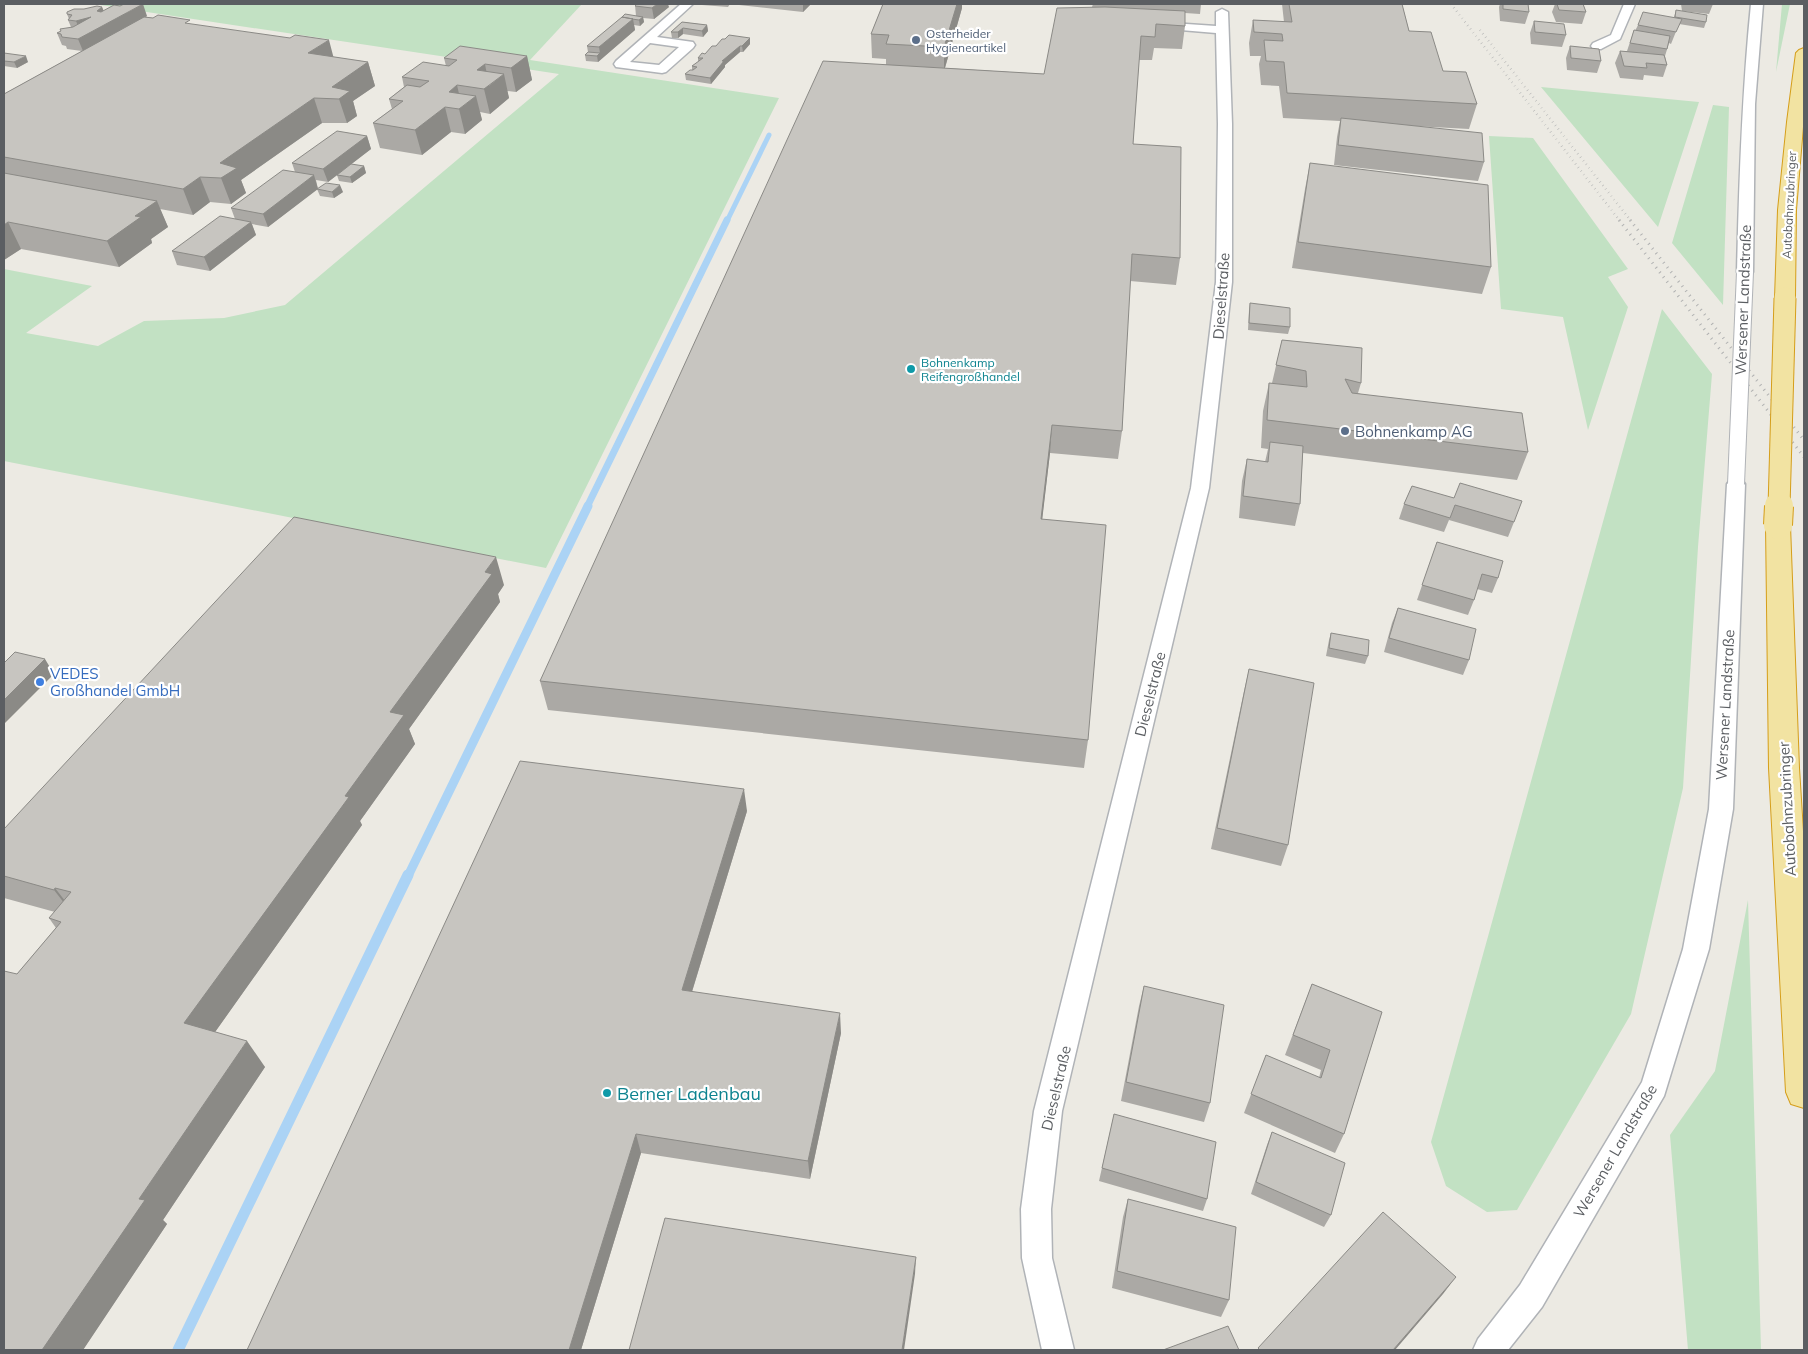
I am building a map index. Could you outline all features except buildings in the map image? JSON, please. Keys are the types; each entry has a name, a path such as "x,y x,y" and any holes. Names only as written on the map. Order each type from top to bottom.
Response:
{"highway":[{"name":"Autobahnzubringer","path":"1804,53 1795,122 1787,210 1778,525 1784,768 1804,1092"}],"street":[{"path":"647,39 689,45 662,69 620,64 647,39 687,4"},
{"path":"1598,46 1616,37 1629,4"},
{"name":"Wersener Landstraße","path":"1489,1350 1531,1296 1654,1087 1696,949 1721,810 1745,272 1746,126 1757,4"},
{"name":"Dieselstraße","path":"1058,1350 1037,1258 1036,1208 1048,1111 1200,488 1224,282 1225,124 1222,12"},
{"path":"1142,24 1222,30"}],"green space":[{"path":"94,4 582,4 530,60 779,98 546,568 4,461 4,269 92,286 26,333 98,346 144,321 224,318 285,305 559,74"},
{"path":"1782,4 1790,4 1776,72"},
{"path":"1541,87 1699,102 1658,227"},
{"path":"1713,105 1729,107 1723,305 1672,243"},
{"path":"1489,136 1533,138 1628,269 1608,277 1628,307 1588,430 1563,317 1501,309"},
{"path":"1662,309 1712,374 1698,547 1683,788 1631,1014 1517,1210 1487,1212 1446,1186 1431,1142"},
{"path":"1748,900 1761,1350 1688,1350 1670,1135 1715,1071"}],"waterway":[{"path":"727,221 769,135"},
{"path":"587,507 727,220"},
{"path":"408,876 588,506"},
{"path":"178,1350 408,875"}],"railway":[{"path":"1451,4 1620,221"},
{"path":"1480,30 1631,221"},
{"path":"1619,220 1804,457"},
{"path":"1630,220 1804,440"}],"place":[{"name":"Osterheider Hygieneartikel","path":"916,40"},
{"name":"Bohnenkamp Reifengroßhandel","path":"911,369"},
{"name":"Bohnenkamp AG","path":"1345,431"},
{"name":"VEDES Großhandel GmbH","path":"40,682"},
{"name":"Berner Ladenbau","path":"607,1093"}]}
